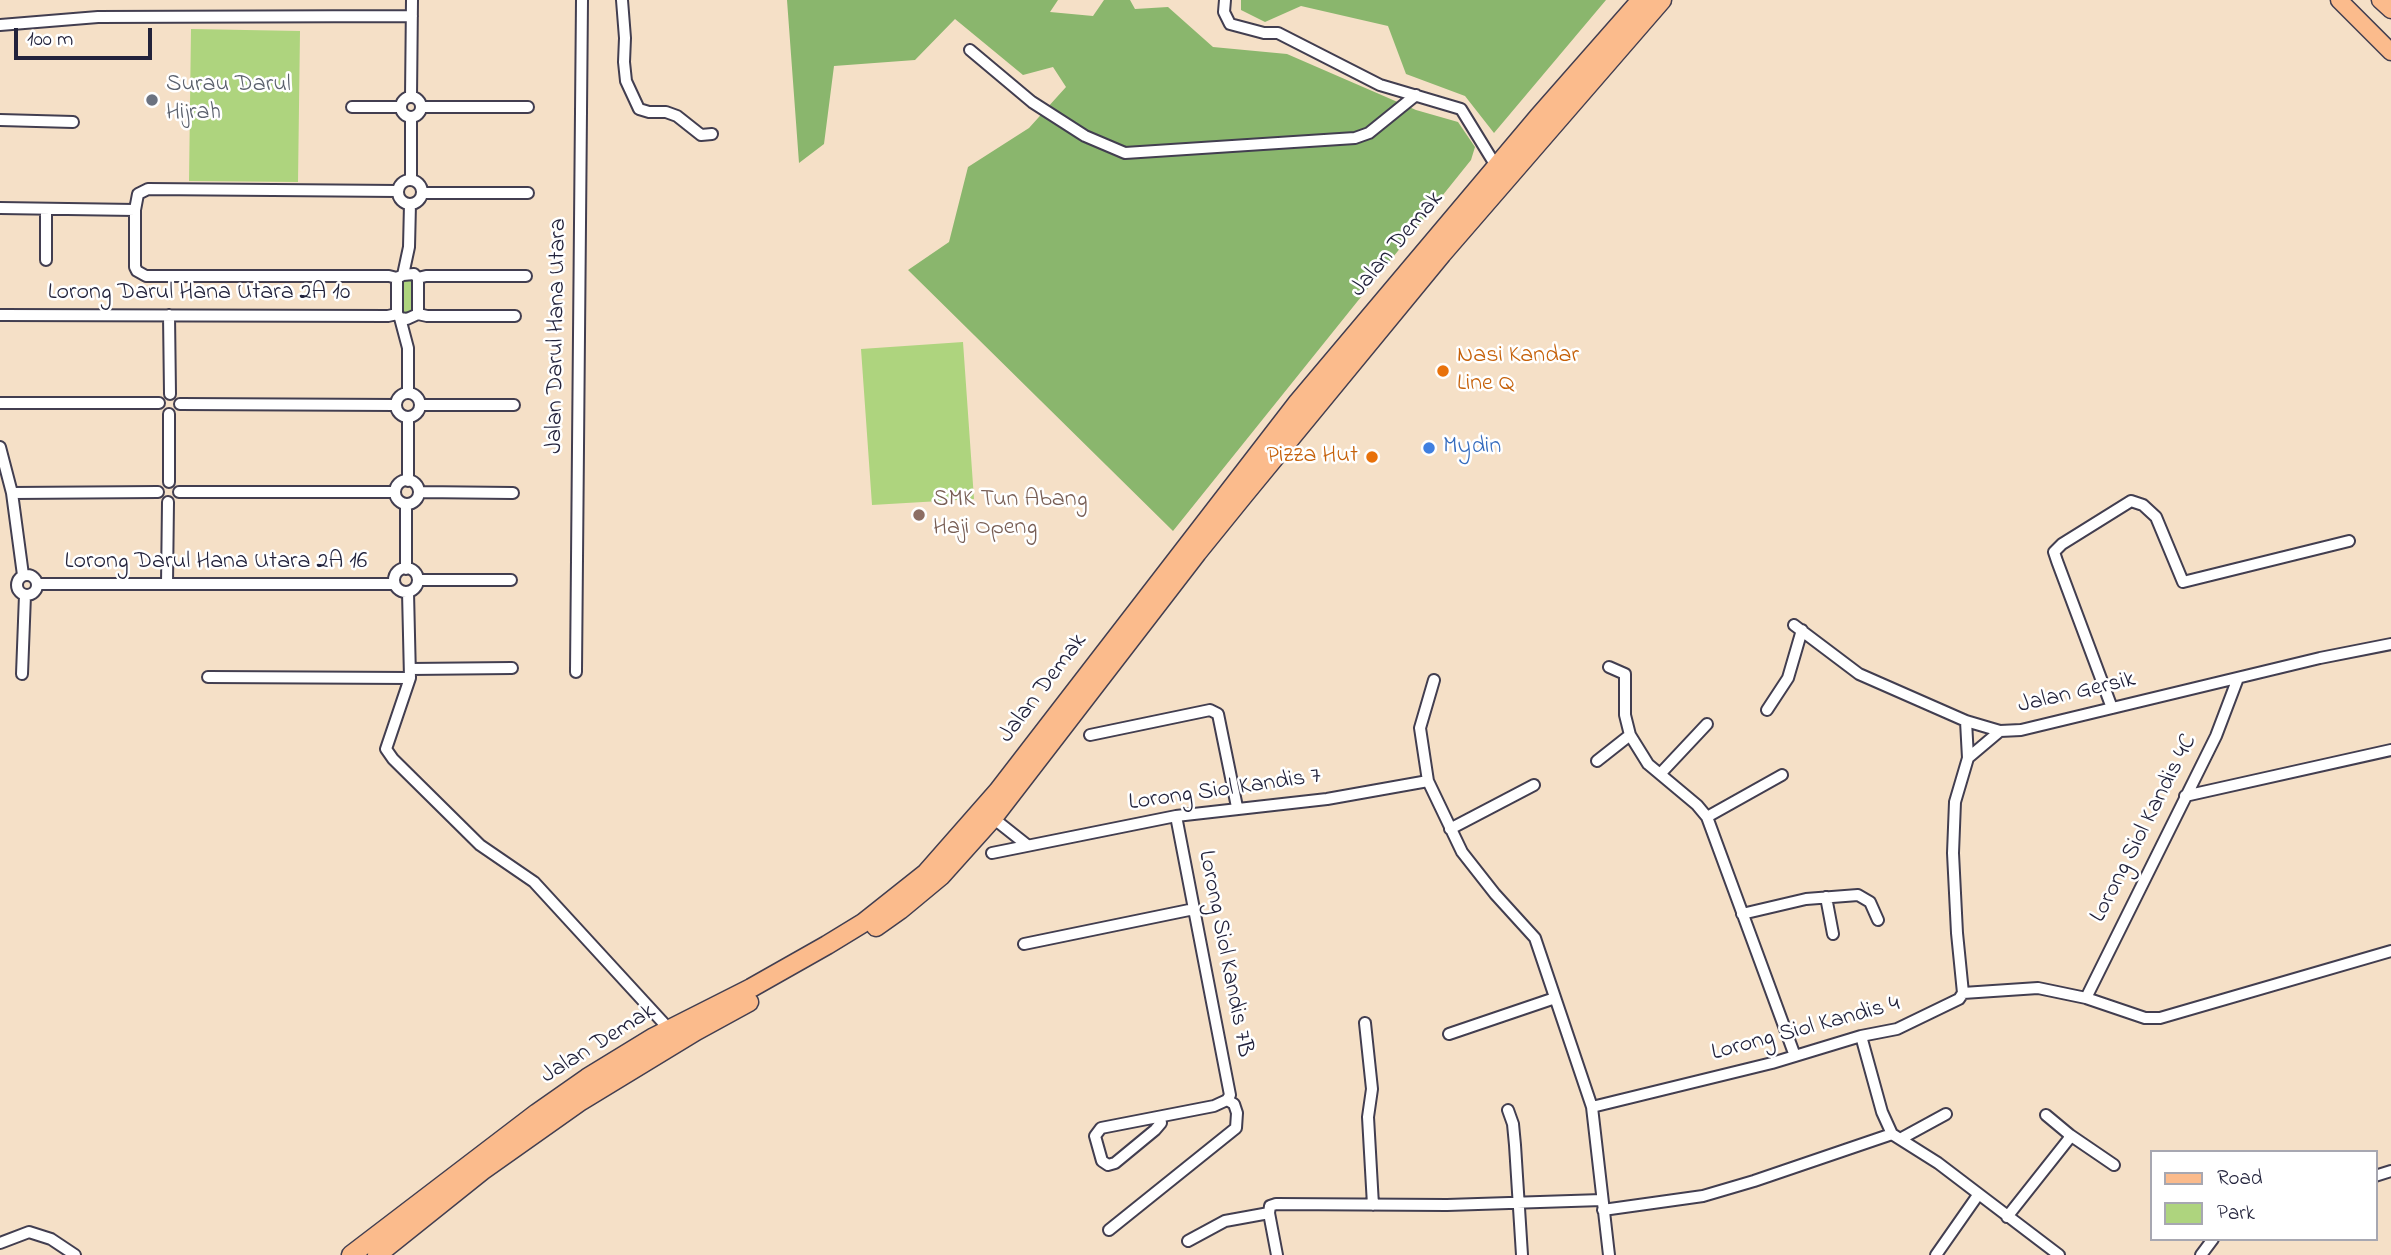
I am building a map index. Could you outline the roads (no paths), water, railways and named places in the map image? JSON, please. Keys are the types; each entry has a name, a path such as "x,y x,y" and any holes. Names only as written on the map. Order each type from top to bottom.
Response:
{"highway":[{"name":"Jalan Demak","path":"351,1255 587,1078 669,1029 751,988 827,945 863,923 926,873 998,791 1298,402 1496,166 1641,0"},
{"name":"Jalan Demak","path":"377,1255 482,1171 581,1101 696,1031 815,965 900,910 941,876 993,817 1196,553 1442,254 1662,0"}],"main road":[{"path":"2339,0 2391,51"},
{"path":"2380,0 2391,10"}],"street":[{"path":"411,97 412,0"},
{"name":"Jalan Darul Hana Utara","path":"576,672 582,0"},
{"path":"622,0 626,81 639,109 649,113 666,112 701,135 712,134"},
{"path":"1225,0 1225,19 1230,24 1264,33 1278,33 1380,85 1461,108 1496,166"},
{"path":"0,25 98,17 412,16"},
{"path":"970,50 1031,102 1085,136 1125,153 1354,138 1369,133 1416,95"},
{"path":"411,118 403,113 403,101 411,97 418,99 422,107"},
{"path":"352,107 401,107"},
{"path":"422,107 528,107"},
{"path":"411,118 418,115 422,107"},
{"path":"411,118 411,179"},
{"path":"0,120 73,122"},
{"path":"411,179 420,184 423,193 418,202 410,204 402,201 398,191 402,183 411,179"},
{"path":"398,191 148,189 138,194 135,210 135,267 146,276 526,276"},
{"path":"423,193 528,193"},
{"path":"408,348 399,316 408,276 410,204"},
{"path":"0,208 135,210"},
{"path":"46,209 46,260"},
{"path":"408,276 416,316 408,348 408,393"},
{"name":"Lorong Darul Hana Utara 2A 10","path":"0,314 515,316"},
{"path":"169,315 170,394"},
{"path":"408,393 416,396 420,405 416,414 408,417 398,412 396,405 398,397 408,393"},
{"path":"159,403 162,397 170,394 176,396 180,404"},
{"path":"0,403 159,403"},
{"path":"159,403 163,412 169,414 176,412 180,404"},
{"path":"180,404 396,405"},
{"path":"420,405 514,405"},
{"path":"169,414 169,482"},
{"path":"408,417 408,481"},
{"path":"0,447 12,493 23,575"},
{"path":"408,481 415,484 419,492 414,502 406,504 399,502 395,492 397,485 408,481"},
{"path":"169,482 176,486 178,492 174,500 168,502 162,500 158,492 161,485 169,482"},
{"path":"12,493 158,492"},
{"path":"178,492 395,492"},
{"path":"419,492 513,493"},
{"path":"2112,708 2054,552 2062,544 2131,501 2143,505 2155,517 2183,582 2349,541"},
{"path":"167,584 168,502"},
{"path":"406,504 406,569"},
{"path":"406,569 414,572 418,580 416,587 408,592 399,590 394,584 397,572 406,569"},
{"path":"23,575 33,576 38,584 36,591 25,595"},
{"path":"22,674 25,595 17,586 23,575"},
{"path":"418,580 511,580"},
{"name":"Lorong Darul Hana Utara 2A 16","path":"38,584 394,584"},
{"path":"408,592 410,673 386,749 480,845 534,882 669,1029"},
{"name":"Jalan Gersik","path":"1767,710 1788,678 1798,628 1859,674 1966,721 2000,731 2021,730 2391,644"},
{"path":"1609,667 1626,676 1625,715 1630,735 1648,764 1707,817 1795,1056"},
{"path":"208,677 512,668"},
{"name":"Lorong Siol Kandis 4C","path":"2086,998 2216,736 2238,678"},
{"path":"1434,680 1420,729 1428,781 1462,852 1494,894 1535,938 1592,1108 1609,1255"},
{"path":"1090,735 1210,710 1218,715 1237,807"},
{"path":"1964,993 1956,933 1953,853 1955,802 1968,758 1966,721"},
{"path":"1661,774 1707,724"},
{"path":"1968,758 2000,731"},
{"path":"1597,761 1630,735"},
{"path":"2185,796 2391,750"},
{"path":"1707,817 1782,775"},
{"name":"Lorong Siol Kandis 7","path":"992,853 1176,816 1237,807 1327,799 1428,781"},
{"path":"1450,829 1534,785"},
{"name":"Lorong Siol Kandis 7B","path":"1109,1230 1236,1128 1237,1113 1234,1104 1227,1100 1230,1095 1176,816"},
{"path":"993,817 1027,845"},
{"path":"1742,914 1806,899 1862,896 1870,902 1878,920"},
{"path":"1826,897 1833,934"},
{"path":"1024,944 1194,909"},
{"name":"Lorong Siol Kandis 4","path":"1592,1108 1795,1056 1860,1036 1907,1026 1959,999 1964,993 2038,988 2086,998 2145,1018 2160,1018 2391,951"},
{"path":"1449,1034 1555,998"},
{"path":"1365,1023 1372,1089 1368,1117 1373,1205"},
{"path":"1860,1036 1882,1112 1897,1136 1938,1163 2059,1255"},
{"path":"1160,1117 1161,1123 1155,1130 1115,1163 1108,1165 1102,1161 1097,1144 1097,1131 1101,1128 1214,1106 1227,1100"},
{"path":"1508,1110 1513,1124 1522,1255"},
{"path":"1277,1255 1269,1213 1270,1206 1276,1204 1603,1205 1703,1196 1897,1136 1946,1114"},
{"path":"2046,1115 2114,1165"},
{"path":"2007,1217 2040,1178 2070,1135"},
{"path":"1936,1255 1978,1195"},
{"path":"1188,1241 1228,1220 1269,1213"},
{"path":"0,1243 29,1232 51,1239 75,1255"}],"place":[{"name":"Surau Darul Hijrah","path":"152,100"},
{"name":"Nasi Kandar Line Q","path":"1443,371"},
{"name":"Mydin","path":"1429,448"},
{"name":"Pizza Hut","path":"1372,457"},
{"name":"SMK Tun Abang Haji Openg","path":"919,515"}]}
